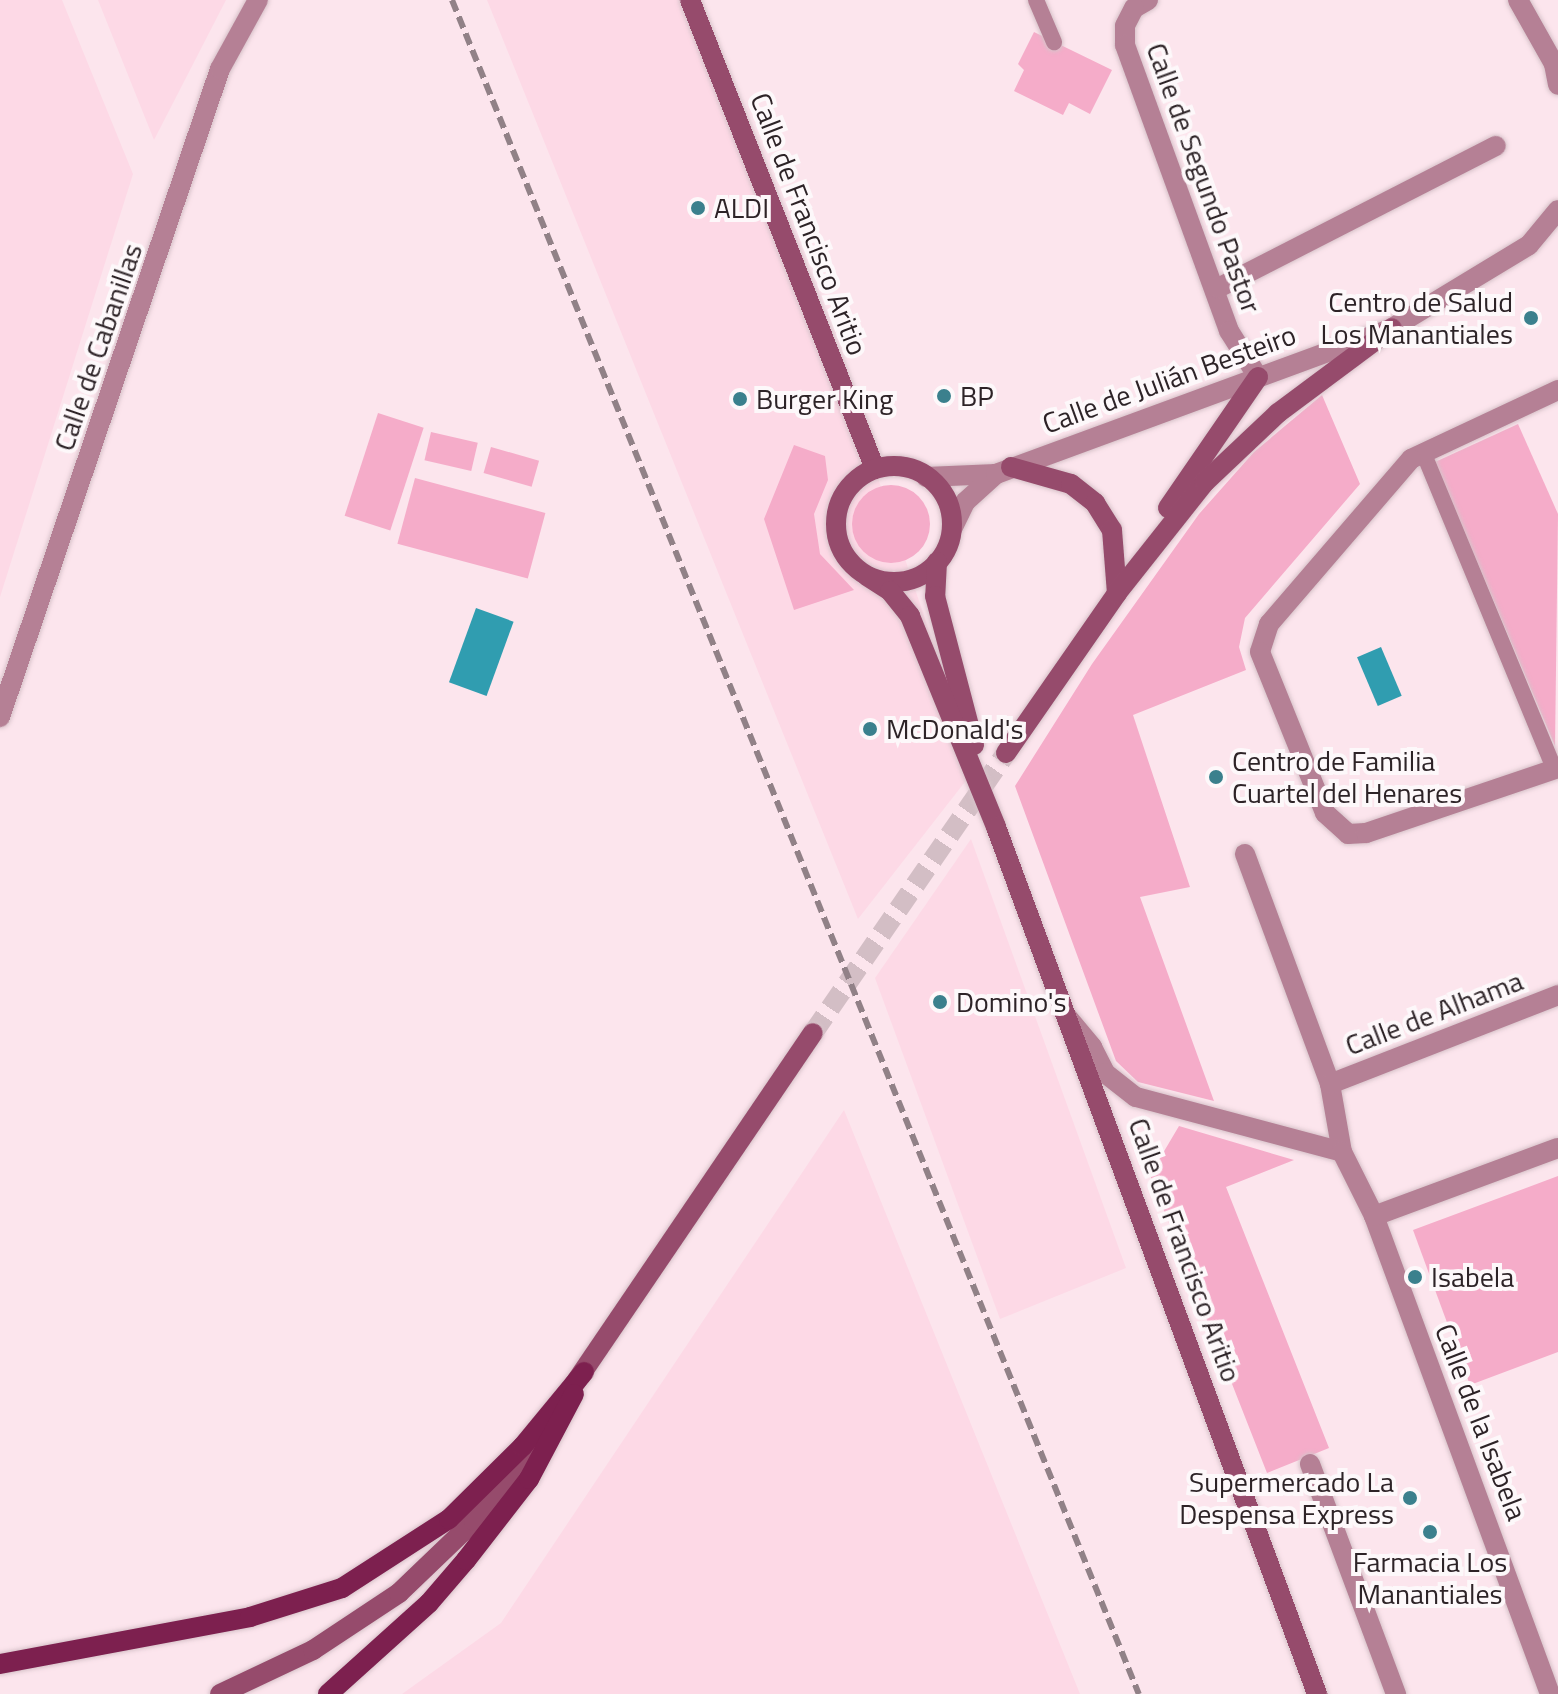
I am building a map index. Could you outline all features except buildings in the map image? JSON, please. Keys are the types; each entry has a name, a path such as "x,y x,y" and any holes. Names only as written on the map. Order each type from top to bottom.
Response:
{"main road":[{"name":"Calle de Francisco Aritio","path":"690,0 875,469"},
{"path":"1006,753 1117,593 1235,451 1392,328"},
{"path":"1117,593 1138,552 1258,377"},
{"path":"896,466 926,477 945,495 952,529 937,562 905,581 867,576 849,562 838,543 835,520 841,498 855,480 875,469 896,466"},
{"path":"1004,470 1071,484 1095,503 1112,530 1117,593"},
{"name":"Calle de Francisco Aritio","path":"937,562 935,596 940,621 996,827"},
{"name":"Calle de Francisco Aritio","path":"867,576 890,591 910,616 996,827 1317,1694"},
{"path":"220,1694 313,1650 424,1573 498,1492 584,1372 813,1033"},
{"path":"0,1664 250,1617 342,1588 449,1519 523,1446 584,1372"},
{"path":"328,1694 429,1603 498,1522 563,1420 584,1372"}],"street":[{"name":"Calle de Cabanillas","path":"0,717 220,69 258,0"},
{"path":"1036,0 1054,42"},
{"name":"Calle de Segundo Pastor","path":"1148,0 1134,8 1125,26 1125,45 1218,288 1229,331 1258,377"},
{"path":"1518,0 1556,65 1558,85"},
{"path":"1218,288 1496,146"},
{"name":"Calle de Julián Besteiro","path":"1529,245 1558,210"},
{"name":"Calle de Julián Besteiro","path":"926,477 1004,470 1392,328 1529,245 1558,237"},
{"path":"1423,452 1556,769 1360,835 1334,826 1325,813 1260,652 1261,637 1397,475 1423,452 1558,390"},
{"name":"Calle de Julián Besteiro","path":"952,529 965,502 1004,470"},
{"name":"Calle de la Isabela","path":"1245,854 1330,1084 1342,1152 1374,1216 1550,1694"},
{"name":"Calle de Alhama","path":"1330,1084 1558,995"},
{"path":"1068,1018 1092,1047 1105,1073 1136,1097 1342,1152"},
{"path":"1374,1216 1558,1148"},
{"path":"1310,1464 1396,1694"}],"shaded area":[{"path":"0,0 62,0 133,174 0,597"},
{"path":"98,0 226,0 154,140"},
{"path":"487,0 687,0 875,469 975,769 858,919"},
{"path":"1034,32 1112,70 1090,114 1069,103 1063,115 1014,91 1024,70 1018,64"},
{"path":"1322,395 1360,484 1245,618 1239,647 1246,670 1133,715 1190,887 1140,897 1214,1101 1138,1082 1116,1061 1015,786 1092,664 1199,514 1254,452"},
{"path":"378,413 424,428 390,531 345,516"},
{"path":"1518,424 1558,514 1555,746 1435,462"},
{"path":"431,432 478,443 471,471 424,460"},
{"path":"794,445 825,456 828,480 814,514 820,554 854,590 794,610 764,519"},
{"path":"491,447 539,461 532,487 484,473"},
{"path":"415,478 545,513 528,579 397,544"},
{"path":"891,485 906,488 918,497 927,509 930,524 927,539 918,551 906,560 891,563 876,560 864,551 855,539 852,524 855,509 864,497 876,488"},
{"path":"971,839 1126,1268 1000,1319 875,978"},
{"path":"844,1110 1080,1694 402,1694 501,1623"},
{"path":"1179,1126 1294,1160 1226,1187 1329,1448 1267,1473 1150,1175"},
{"path":"1558,1176 1558,1352 1470,1385 1413,1230"}],"water":[{"path":"476,608 514,622 487,696 449,682"},
{"path":"1381,647 1402,696 1378,706 1357,657"}],"tunnel":[{"path":"813,1033 1006,753"}],"railway":[{"path":"452,0 1139,1694"}],"place":[{"name":"ALDI","path":"698,208"},
{"name":"Centro de Salud Los Manantiales","path":"1531,318"},
{"name":"BP","path":"944,396"},
{"name":"Burger King","path":"740,399"},
{"name":"McDonald's","path":"870,729"},
{"name":"Centro de Familia Cuartel del Henares","path":"1216,777"},
{"name":"Domino's","path":"940,1002"},
{"name":"Isabela","path":"1415,1277"},
{"name":"Supermercado La Despensa Express","path":"1410,1498"},
{"name":"Farmacia Los Manantiales","path":"1430,1532"}]}
